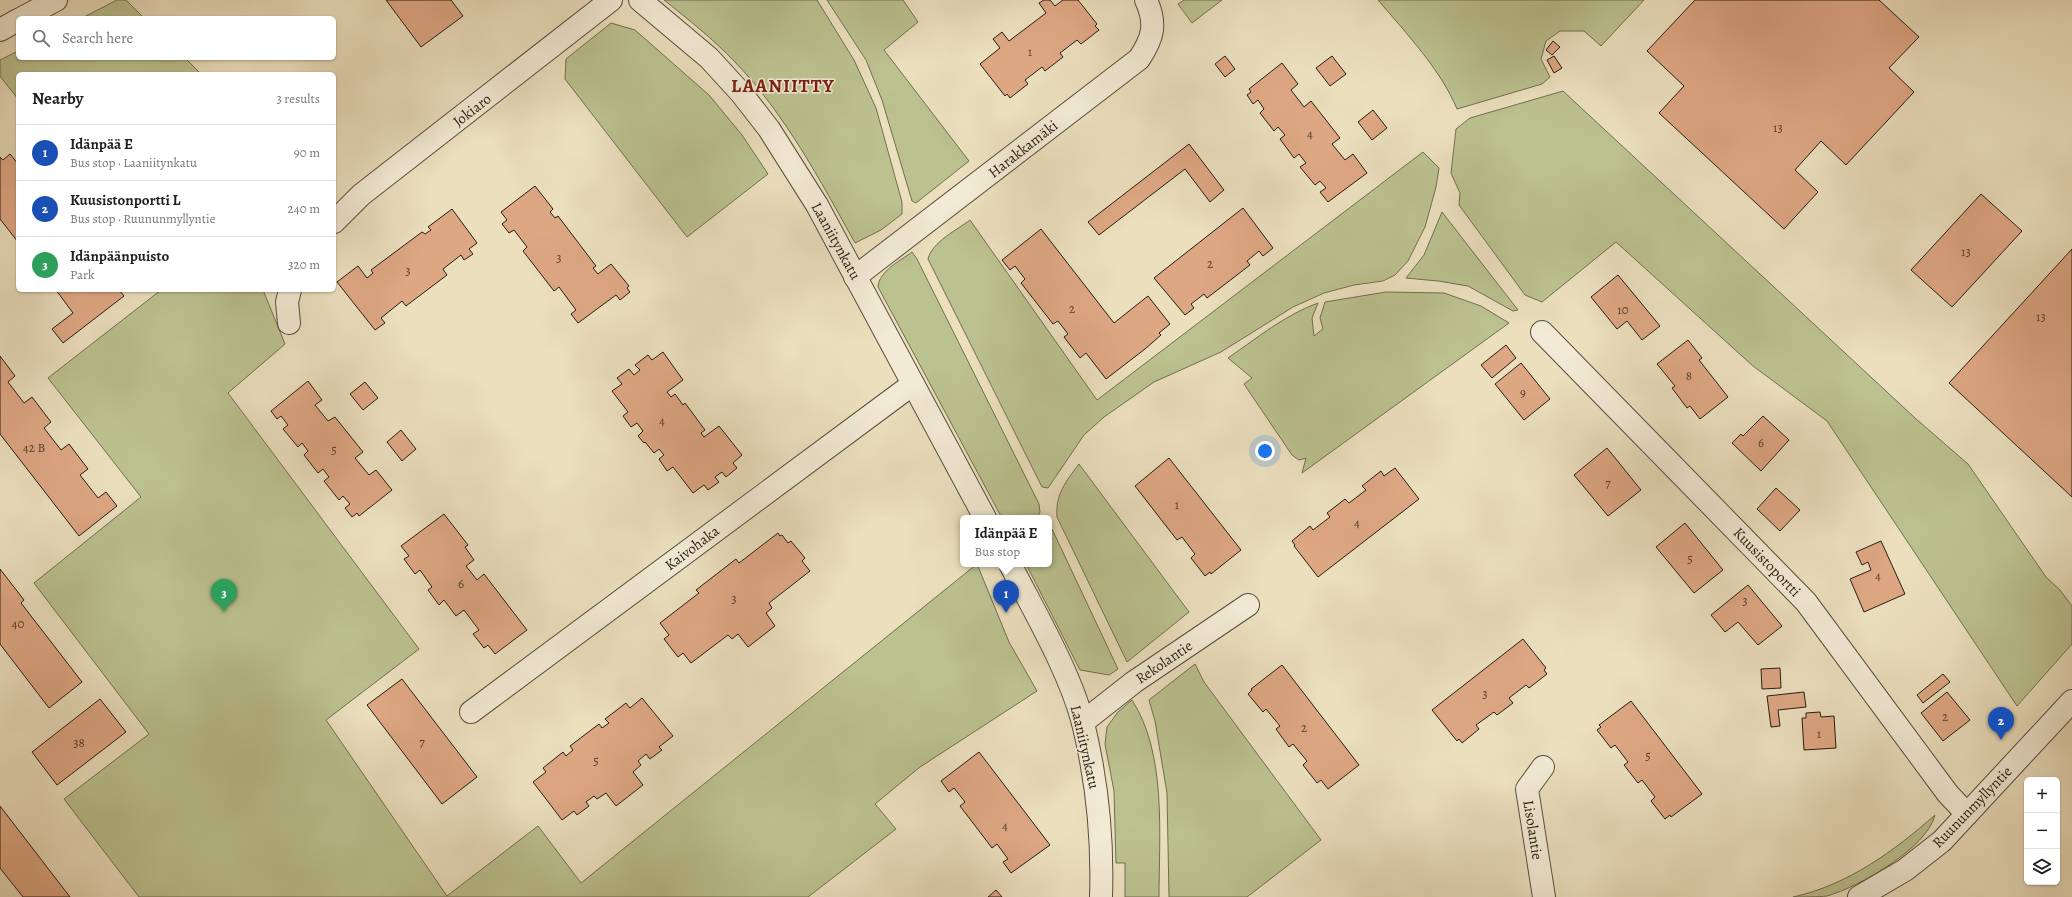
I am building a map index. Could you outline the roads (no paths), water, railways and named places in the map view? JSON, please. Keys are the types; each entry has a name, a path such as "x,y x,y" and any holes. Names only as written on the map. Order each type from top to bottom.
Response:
{"street":[{"path":"26,16 56,0"},
{"name":"Jokiaro","path":"336,220 361,195 611,0"},
{"name":"Laaniitynkatu","path":"640,0 709,58 769,129 817,205 983,515"},
{"name":"Harakkamäki","path":"855,277 1139,59 1145,50 1153,31 1152,14 1146,0"},
{"path":"0,30 16,21"},
{"path":"290,292 287,302 290,322"},
{"name":"Kuusistoportti","path":"1542,332 1806,602 1948,794 1967,814"},
{"name":"Kaivohaka","path":"471,712 913,384"},
{"name":"Laaniitynkatu","path":"1012,567 1062,667 1083,722 1095,782 1101,831 1101,897"},
{"name":"Rekolantie","path":"1083,722 1134,682 1248,605"},
{"name":"Ruununmyllyntie","path":"1859,897 1905,870 1942,841 2072,701"},
{"name":"Lisolantie","path":"1543,767 1527,789 1544,897"}],"place":[{"name":"Idänpäänpuisto","path":"224,612"},
{"name":"Idänpää E","path":"1006,613"},
{"name":"Kuusistonportti L","path":"2001,740"}],"district":[{"name":"LAANIITTY","path":"783,86"}]}
